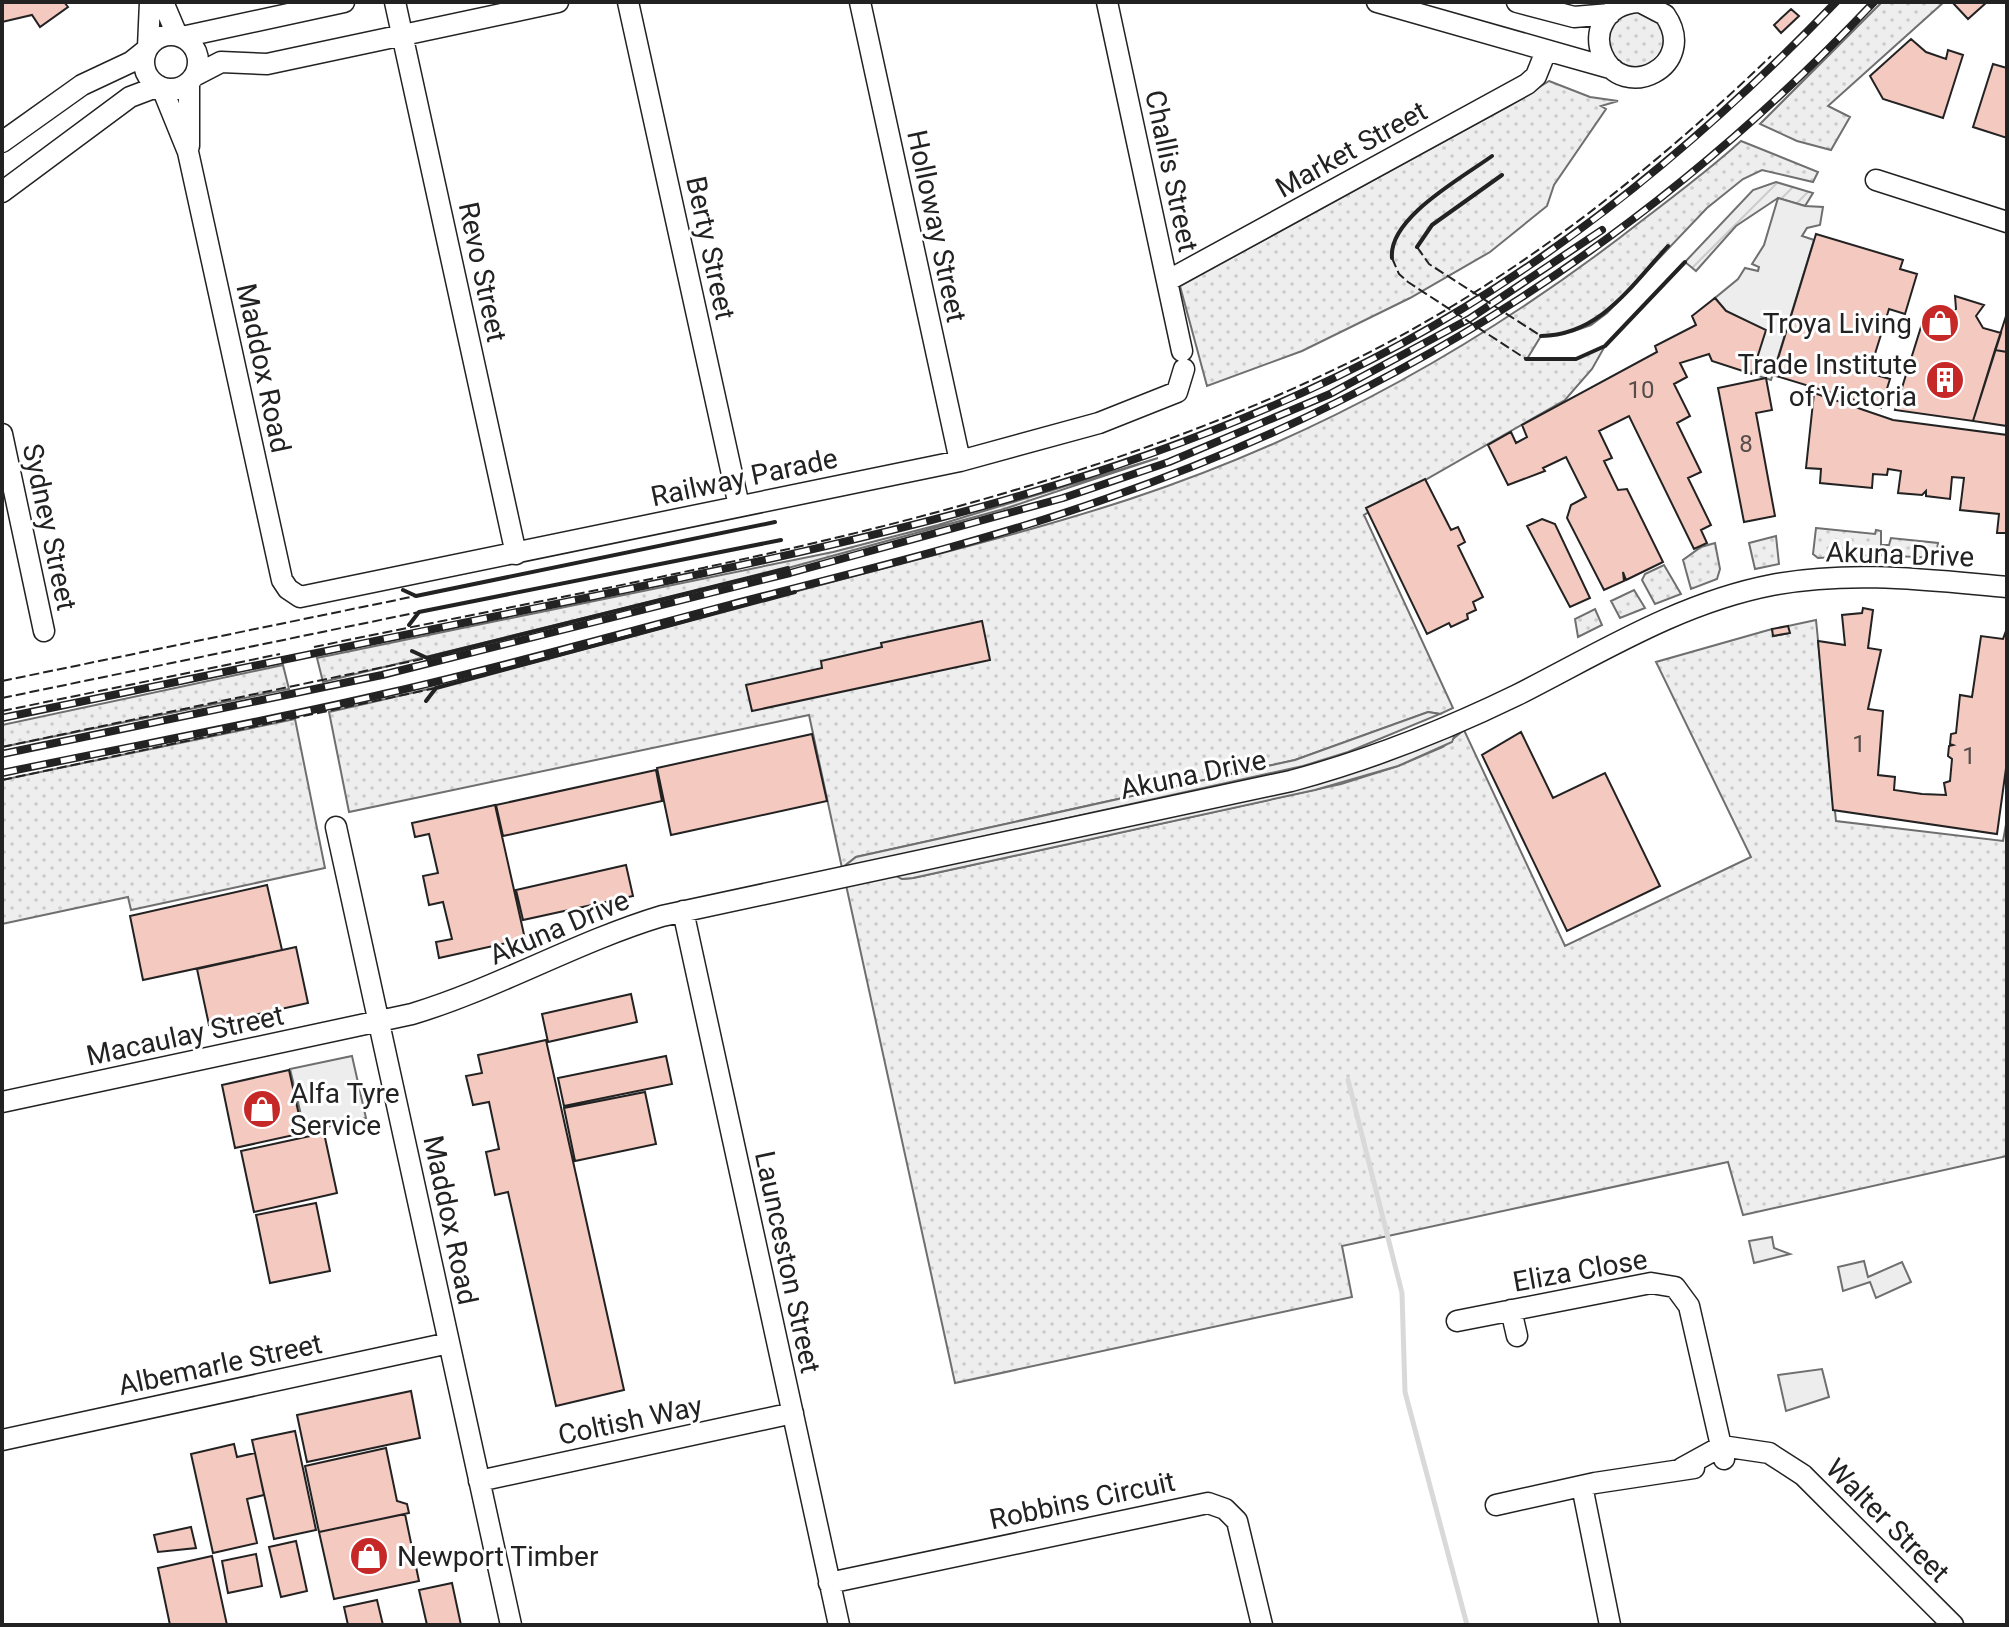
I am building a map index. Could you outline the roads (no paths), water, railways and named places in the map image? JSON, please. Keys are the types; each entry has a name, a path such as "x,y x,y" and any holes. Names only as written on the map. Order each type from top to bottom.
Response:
{"street":[{"path":"150,2 145,71 160,87"},
{"path":"163,2 180,36 197,54 192,79"},
{"path":"2,142 75,90 131,62 161,36 180,36 344,2"},
{"name":"Revo Street","path":"395,2 516,554"},
{"path":"2,192 130,97 160,87 178,88 221,62 267,64 558,2"},
{"name":"Berty Street","path":"628,2 739,506"},
{"name":"Holloway Street","path":"860,2 960,461"},
{"name":"Challis Street","path":"1107,2 1183,360"},
{"path":"1377,2 1638,77 1658,71 1671,55 1678,2"},
{"path":"1517,2 1574,17 1627,5 1661,11 1673,30"},
{"path":"1613,69 1602,55 1599,42 1602,25 1627,5"},
{"name":"Market Street","path":"1167,281 1527,84 1536,76 1546,51"},
{"name":"Maddox Road","path":"188,152 192,79"},
{"name":"Maddox Road","path":"160,87 188,152 282,580 292,593"},
{"path":"1876,180 2007,222"},
{"name":"Railway Parade","path":"292,593 309,597 960,461 1099,423 1177,392 1183,360"},
{"name":"Sydney Street","path":"2,434 44,631"},
{"name":"Akuna Drive","path":"379,1022 440,1006 611,932 683,911 1291,781 1365,761 1514,696 1689,607 1733,594 1771,585 1856,575 2007,587"},
{"name":"Maddox Road","path":"336,827 511,1625"},
{"name":"Launceston Street","path":"683,911 839,1625"},
{"name":"Macaulay Street","path":"2,1102 379,1022"},
{"name":"Eliza Close","path":"1457,1321 1655,1282 1675,1287 1689,1306 1722,1453"},
{"path":"1511,1310 1517,1336"},
{"name":"Albemarle Street","path":"2,1440 449,1343"},
{"name":"Coltish Way","path":"479,1481 793,1413"},
{"name":"Walter Street","path":"1496,1505 1582,1486 1682,1468 1707,1467 1722,1453 1764,1451 1803,1475 1953,1625"},
{"path":"1582,1486 1610,1625"},
{"name":"Robbins Circuit","path":"829,1583 1208,1503 1225,1509 1237,1521 1262,1625"}],"waterway":[{"path":"1348,1080 1402,1293 1405,1392 1467,1625"}],"railway":[{"path":"2,718 802,552 1008,499 1109,468 1208,432 1306,391 1401,344 1520,272 1577,232 1685,146 1836,2"},
{"path":"2,773 340,704 516,662 967,542 1108,498 1218,456 1323,409 1425,356 1522,297 1615,233 1705,162 1791,85 1874,2"},
{"path":"2,754 382,675 790,573 1063,498 1169,462 1330,394 1469,319 1602,230"}],"place":[{"name":"Troya Living","path":"1940,323"},
{"name":"Trade Institute of Victoria","path":"1945,380"},
{"name":"Alfa Tyre Service","path":"262,1109"},
{"name":"Newport Timber","path":"369,1556"}]}
